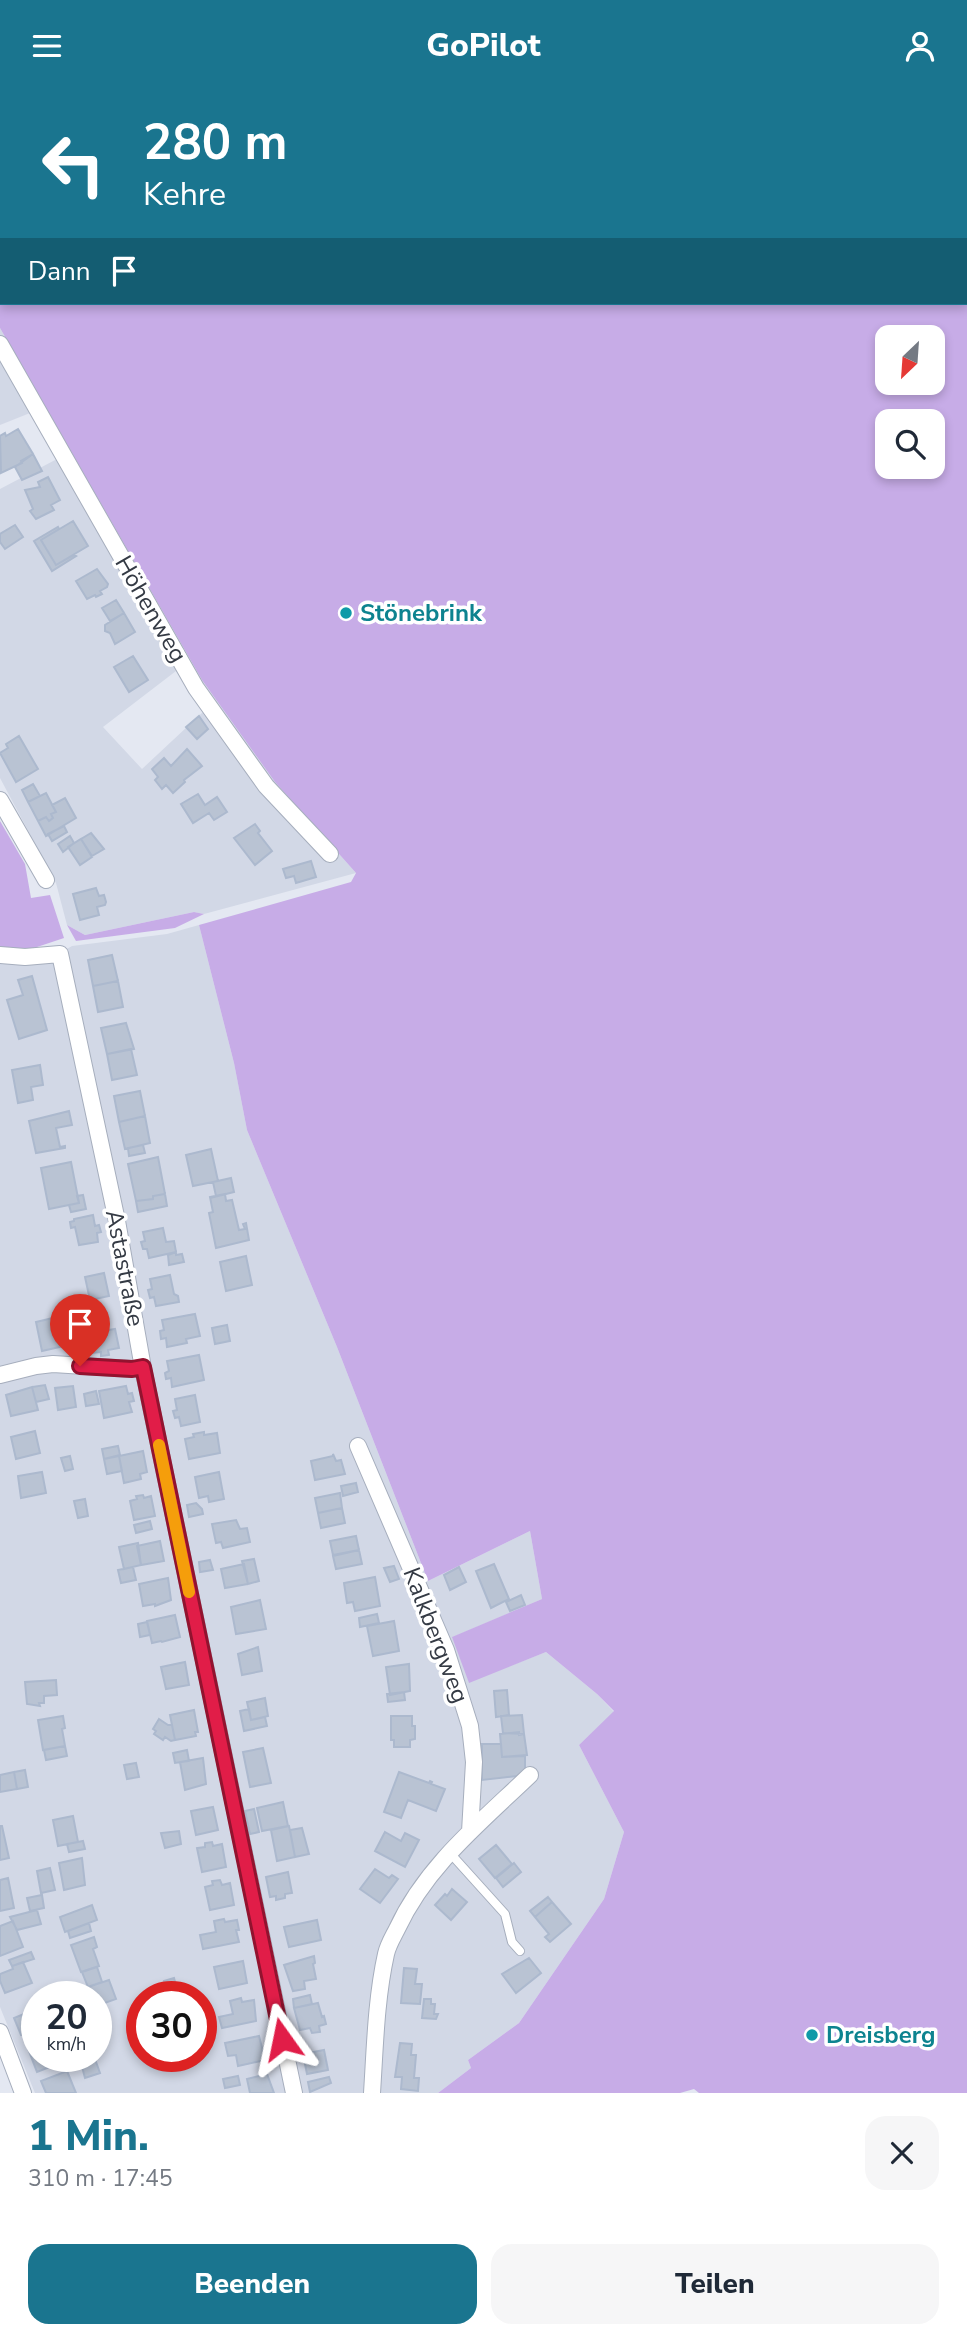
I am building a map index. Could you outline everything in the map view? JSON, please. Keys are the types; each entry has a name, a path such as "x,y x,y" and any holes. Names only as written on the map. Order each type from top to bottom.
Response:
{"street":[{"name":"Höhenweg","path":"0,344 196,688 266,786 330,854"},
{"path":"0,800 46,880"},
{"name":"Astastraße","path":"0,955 25,957 60,954 117,1221 143,1367 294,2093"},
{"path":"0,1375 53,1364 132,1369 143,1367"},
{"name":"Kalkbergweg","path":"358,1446 446,1650 470,1726 474,1762 470,1832"},
{"path":"372,2093 379,1992 387,1950 407,1909 428,1877 450,1853 530,1775"},
{"path":"0,2032 23,2093"}],"lane":[{"path":"450,1853 505,1914 512,1942 520,1951"}],"shaded area":[{"path":"0,305 967,305 967,2093 699,2093 694,2089 680,2093 438,2093 471,2068 468,2060 519,2023 604,1899 624,1832 579,1745 614,1711 546,1652 469,1683 452,1637 542,1599 530,1531 428,1581 337,1347 247,1130 234,1063 199,925 351,882 356,873 275,782 202,680 0,328"},
{"path":"0,328 202,680 275,782 356,873 204,914 194,912 85,935 67,925 56,883 0,778 0,489 57,459 30,413 0,425","holes":["176,671 203,712 142,769 103,727"]},
{"path":"0,821 25,864 31,898 50,895 64,938 31,949 0,951"},
{"path":"194,912 204,914 175,928 76,941 67,925 85,935"},
{"path":"199,925 234,1063 247,1130 337,1347 428,1581 530,1531 542,1599 453,1637 469,1682 546,1652 597,1694 614,1712 579,1745 624,1832 604,1899 519,2023 468,2060 471,2068 438,2093 35,2093 26,2072 112,2072 112,1981 21,1981 21,2059 0,2007 0,959 51,958 72,946 167,934"}],"building":[{"path":"18,429 33,454 21,461 22,463 1,473 0,436 5,433 6,436"},
{"path":"33,454 42,471 22,480 15,467"},
{"path":"48,477 60,500 51,505 54,510 36,519 30,511 33,509 25,490 40,487 38,482"},
{"path":"73,521 88,546 56,565 41,540"},
{"path":"15,525 23,537 5,549 0,542 0,534"},
{"path":"58,527 59,529 41,540 56,565 76,556 52,571 34,541"},
{"path":"97,569 108,584 107,587 100,591 102,594 87,599 76,581"},
{"path":"116,600 124,613 110,621 102,608"},
{"path":"124,613 135,632 115,644 110,633 105,631 105,625"},
{"path":"133,656 148,680 129,692 114,667"},
{"path":"199,716 208,729 197,739 186,727"},
{"path":"19,736 38,769 16,782 0,753 8,748 6,744"},
{"path":"187,749 202,766 173,793 166,785 162,789 155,780 158,777 152,769 164,758 171,766"},
{"path":"33,784 40,796 28,802 22,790"},
{"path":"46,793 56,812 51,814 53,818 49,821 46,817 38,821 28,802"},
{"path":"198,794 205,805 217,797 227,812 214,820 209,813 193,823 181,804"},
{"path":"65,798 76,818 46,836 38,821 46,817 49,821 53,818 51,814 56,812 52,805"},
{"path":"255,824 260,831 258,833 272,851 255,865 234,838"},
{"path":"64,826 67,832 52,841 48,834"},
{"path":"91,833 104,849 92,856 81,839"},
{"path":"70,836 74,843 63,852 58,844"},
{"path":"81,839 92,857 80,865 68,847"},
{"path":"311,861 316,877 296,883 294,876 286,878 283,869"},
{"path":"96,888 99,896 104,895 105,905 97,907 99,915 80,920 73,894"},
{"path":"112,955 118,981 93,986 88,960"},
{"path":"32,976 47,1030 19,1039 7,1000 23,995 18,980"},
{"path":"118,981 123,1007 98,1012 93,986"},
{"path":"126,1023 134,1049 107,1054 101,1028"},
{"path":"131,1049 137,1075 112,1080 107,1054"},
{"path":"40,1065 43,1085 31,1087 33,1100 18,1103 12,1070"},
{"path":"140,1091 145,1116 119,1122 114,1096"},
{"path":"69,1111 72,1125 56,1128 60,1147 65,1148 36,1153 29,1121"},
{"path":"145,1116 150,1143 125,1149 119,1122"},
{"path":"143,1145 145,1153 129,1156 128,1148"},
{"path":"211,1149 218,1181 193,1186 186,1155"},
{"path":"158,1157 165,1194 136,1201 128,1164"},
{"path":"71,1162 79,1203 49,1209 41,1168"},
{"path":"231,1178 234,1192 210,1198 216,1196 213,1182"},
{"path":"165,1194 167,1206 138,1212 136,1201"},
{"path":"225,1194 226,1201 232,1200 239,1230 245,1229 243,1224 246,1223 249,1240 216,1248 209,1213 213,1212 210,1197"},
{"path":"83,1195 86,1209 71,1212 69,1205 79,1203 77,1196"},
{"path":"93,1215 95,1226 99,1225 101,1232 97,1233 98,1242 79,1245 75,1227 71,1228 70,1222"},
{"path":"163,1228 166,1242 174,1241 176,1252 149,1258 147,1249 143,1249 141,1242 145,1241 143,1232"},
{"path":"176,1252 176,1255 182,1254 184,1262 169,1265 168,1255"},
{"path":"246,1256 252,1285 226,1291 220,1262"},
{"path":"104,1273 109,1296 90,1300 85,1277"},
{"path":"170,1275 174,1294 178,1296 179,1302 156,1306 154,1297 150,1298 148,1290 152,1289 150,1279"},
{"path":"195,1314 200,1336 186,1339 187,1343 167,1347 166,1338 161,1339 160,1331 164,1330 162,1320"},
{"path":"85,1316 90,1343 77,1346 72,1322"},
{"path":"57,1317 64,1346 42,1351 36,1322"},
{"path":"102,1321 103,1331 115,1329 119,1348 108,1350 109,1355 101,1356 101,1352 92,1353 87,1324"},
{"path":"227,1325 230,1341 215,1344 212,1328"},
{"path":"199,1355 204,1380 172,1387 171,1378 166,1379 165,1373 169,1371 167,1361"},
{"path":"45,1385 49,1399 36,1402 32,1387"},
{"path":"73,1386 76,1407 58,1410 55,1388"},
{"path":"126,1386 134,1401 129,1402 132,1412 104,1418 99,1391"},
{"path":"32,1387 38,1410 11,1416 6,1395"},
{"path":"96,1391 99,1404 86,1406 84,1394"},
{"path":"195,1395 200,1422 181,1426 179,1417 175,1418 173,1411 177,1410 175,1399"},
{"path":"35,1431 40,1453 16,1459 11,1437"},
{"path":"204,1432 204,1435 217,1433 220,1453 189,1459 185,1439"},
{"path":"118,1446 120,1455 104,1459 102,1449"},
{"path":"143,1451 147,1472 140,1474 141,1479 124,1483 119,1456"},
{"path":"333,1454 336,1461 341,1460 345,1474 315,1480 311,1461"},
{"path":"70,1456 73,1469 65,1471 61,1458"},
{"path":"119,1456 122,1471 107,1474 104,1459"},
{"path":"42,1472 46,1493 21,1498 18,1476"},
{"path":"219,1472 224,1499 209,1502 208,1496 199,1498 195,1477"},
{"path":"356,1483 358,1492 343,1496 341,1486"},
{"path":"340,1493 342,1508 318,1513 315,1498"},
{"path":"143,1495 144,1498 151,1496 155,1516 134,1520 130,1501"},
{"path":"85,1499 88,1516 78,1518 74,1501"},
{"path":"196,1503 203,1514 189,1517 187,1505"},
{"path":"342,1508 345,1523 321,1528 318,1513"},
{"path":"236,1520 240,1529 247,1528 250,1542 223,1548 221,1542 216,1543 212,1524"},
{"path":"150,1521 152,1529 136,1533 134,1525"},
{"path":"356,1536 359,1550 333,1555 330,1541"},
{"path":"160,1541 164,1561 141,1565 137,1546"},
{"path":"138,1543 141,1565 124,1569 119,1547"},
{"path":"359,1550 362,1564 336,1569 333,1556"},
{"path":"254,1559 259,1581 248,1584 242,1561"},
{"path":"210,1560 213,1570 200,1572 199,1562"},
{"path":"244,1564 248,1584 225,1588 221,1569"},
{"path":"494,1564 509,1599 491,1608 476,1571"},
{"path":"394,1566 399,1579 390,1582 384,1568"},
{"path":"133,1567 136,1580 121,1583 118,1570"},
{"path":"459,1567 466,1582 450,1590 444,1575"},
{"path":"375,1577 380,1606 355,1611 353,1602 347,1603 344,1583"},
{"path":"168,1578 171,1600 155,1606 143,1606 139,1584"},
{"path":"521,1595 525,1605 510,1611 506,1602"},
{"path":"260,1600 266,1629 236,1634 231,1607"},
{"path":"377,1614 379,1623 360,1627 359,1618"},
{"path":"175,1615 180,1637 152,1643 147,1621"},
{"path":"394,1621 399,1651 373,1656 367,1626"},
{"path":"147,1622 150,1635 140,1637 138,1624"},
{"path":"258,1647 262,1671 242,1675 238,1654"},
{"path":"185,1662 189,1685 166,1689 161,1667"},
{"path":"409,1664 410,1691 390,1695 386,1667"},
{"path":"56,1680 57,1695 44,1696 44,1703 39,1703 40,1706 27,1704 25,1682"},
{"path":"507,1690 509,1715 496,1717 494,1691"},
{"path":"404,1692 405,1700 388,1702 387,1694"},
{"path":"265,1698 268,1716 251,1720 247,1702"},
{"path":"249,1709 251,1720 265,1717 267,1726 244,1731 240,1711"},
{"path":"194,1710 198,1732 195,1732 196,1736 175,1740 170,1715"},
{"path":"522,1715 524,1734 503,1733 501,1716"},
{"path":"63,1716 65,1746 43,1750 38,1720"},
{"path":"391,1716 412,1716 415,1739 410,1740 410,1747 394,1747 394,1740 391,1740"},
{"path":"159,1719 172,1725 175,1740 171,1741 165,1737 163,1740 154,1734 156,1731 153,1729"},
{"path":"519,1732 519,1735 524,1734 527,1755 502,1757 500,1734"},
{"path":"482,1744 501,1744 502,1757 525,1756 525,1770 517,1776 482,1780"},
{"path":"65,1746 67,1756 46,1760 44,1750"},
{"path":"263,1748 271,1783 250,1787 243,1752"},
{"path":"187,1750 189,1761 175,1763 173,1753"},
{"path":"203,1758 206,1784 185,1790 180,1762"},
{"path":"136,1763 139,1777 127,1779 124,1765"},
{"path":"25,1770 28,1787 17,1789 14,1772"},
{"path":"14,1772 17,1789 0,1792 0,1775"},
{"path":"399,1772 429,1783 430,1781 431,1784 445,1789 436,1811 408,1800 401,1818 384,1812"},
{"path":"283,1802 288,1826 262,1831 257,1808"},
{"path":"213,1807 218,1830 196,1835 191,1811"},
{"path":"254,1809 259,1832 250,1834 245,1811"},
{"path":"73,1816 78,1842 58,1846 53,1820"},
{"path":"0,1826 9,1858 0,1860"},
{"path":"289,1826 295,1857 277,1861 271,1830"},
{"path":"302,1828 309,1854 295,1857 290,1830"},
{"path":"179,1831 181,1844 165,1848 161,1833"},
{"path":"385,1832 401,1841 405,1833 419,1840 405,1867 375,1851"},
{"path":"83,1841 85,1849 69,1852 67,1844"},
{"path":"212,1842 213,1846 222,1844 226,1867 202,1872 197,1848"},
{"path":"496,1845 512,1864 495,1878 479,1859"},
{"path":"82,1858 85,1885 64,1890 59,1863"},
{"path":"514,1863 521,1872 503,1887 496,1878"},
{"path":"50,1868 55,1890 41,1893 37,1871"},
{"path":"375,1869 389,1878 392,1875 398,1879 380,1903 360,1889"},
{"path":"288,1872 292,1893 276,1900 276,1896 270,1897 266,1877"},
{"path":"8,1878 14,1908 0,1911 0,1880"},
{"path":"220,1880 222,1885 230,1883 234,1905 210,1910 205,1887 213,1885 212,1881"},
{"path":"452,1889 467,1902 451,1920 435,1905"},
{"path":"42,1895 44,1908 30,1911 27,1898"},
{"path":"548,1897 552,1902 535,1917 530,1911"},
{"path":"552,1902 571,1924 550,1942 545,1937 549,1934 535,1917"},
{"path":"92,1905 97,1920 65,1932 60,1917"},
{"path":"37,1910 41,1924 17,1930 10,1917"},
{"path":"224,1919 225,1922 237,1920 239,1942 203,1949 200,1935 216,1932 214,1921"},
{"path":"317,1920 321,1940 289,1947 284,1927"},
{"path":"13,1921 23,1947 0,1956 0,1926"},
{"path":"89,1923 91,1931 70,1938 68,1931"},
{"path":"94,1937 97,1947 93,1949 99,1966 81,1972 71,1945"},
{"path":"31,1952 34,1959 12,1966 9,1960"},
{"path":"314,1956 316,1979 304,1981 305,1989 293,1991 284,1965"},
{"path":"529,1958 541,1973 516,1993 502,1974"},
{"path":"243,1961 247,1983 219,1989 214,1967"},
{"path":"23,1962 31,1981 21,1981 21,1987 5,1993 0,1974 13,1969 12,1966"},
{"path":"97,1967 102,1981 86,1981 82,1972"},
{"path":"404,1968 417,1969 415,1984 422,1984 420,2004 401,2003"},
{"path":"310,1995 312,2004 294,2008 293,1999"},
{"path":"241,1998 242,2002 254,2000 256,2021 222,2028 219,2017 233,2014 230,2001"},
{"path":"424,1999 431,1999 431,2004 435,2004 434,2014 438,2014 436,2019 422,2018"},
{"path":"318,2003 326,2024 319,2026 320,2032 312,2033 310,2028 300,2030 294,2008"},
{"path":"21,2015 21,2035 14,2018"},
{"path":"259,2036 265,2060 238,2066 236,2055 228,2056 225,2043"},
{"path":"400,2043 412,2044 411,2055 416,2055 414,2078 419,2078 418,2091 401,2089 402,2077 395,2077"},
{"path":"324,2050 328,2070 307,2074 303,2054"},
{"path":"67,2072 76,2093 46,2093 41,2081"},
{"path":"83,2072 100,2072 100,2073 85,2078"},
{"path":"267,2074 274,2093 250,2093 247,2079"},
{"path":"238,2076 240,2085 225,2088 223,2079"},
{"path":"329,2077 331,2083 310,2092 308,2082"}],"slow traffic":[{"path":"159,1445 189,1592"}],"place":[{"name":"Stönebrink","path":"346,613"},
{"name":"Dreisberg","path":"812,2035"}],"route":[{"path":"80,1366 132,1369 143,1367 282,2039"}]}
